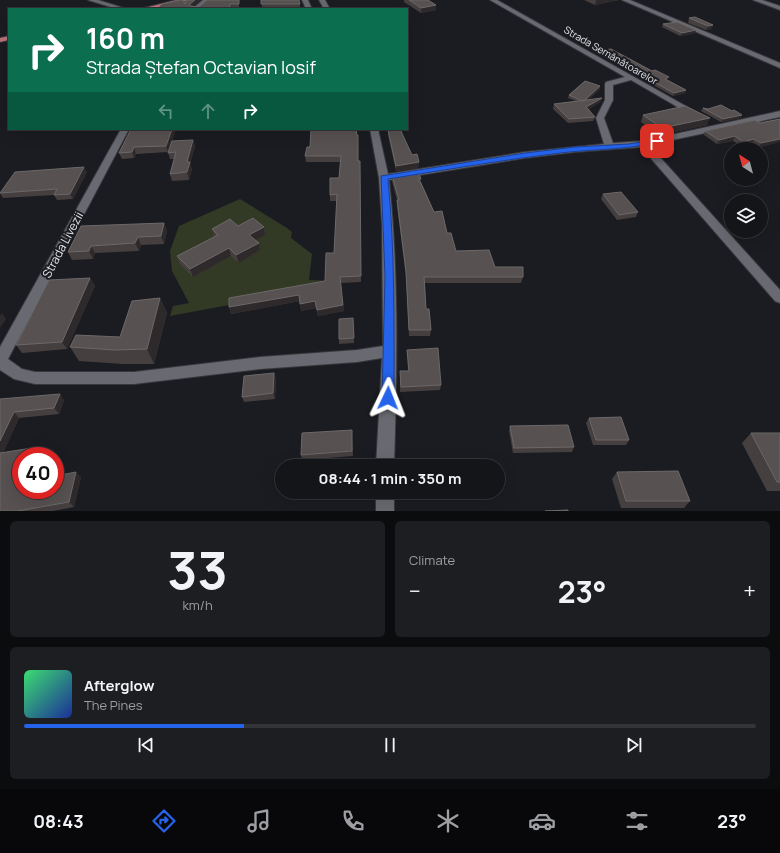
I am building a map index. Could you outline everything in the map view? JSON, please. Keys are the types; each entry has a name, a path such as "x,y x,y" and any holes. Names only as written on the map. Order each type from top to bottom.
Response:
{"main road":[{"path":"148,8 185,0"}],"street":[{"path":"91,0 120,8"},
{"path":"197,5 207,0"},
{"path":"625,0 780,66"},
{"path":"756,0 780,8"},
{"path":"495,1 506,1"},
{"name":"Strada Semănătoarelor","path":"495,1 719,127"},
{"path":"610,147 600,118 608,100 609,84 631,78"},
{"path":"384,178 525,155 644,144 780,114"},
{"name":"Strada Livezii","path":"0,361 124,130"},
{"path":"374,130 384,178 388,226 390,351 385,459"},
{"path":"644,144 780,298"},
{"path":"0,361 19,375 35,378 134,378 260,363 357,356 390,351"},
{"path":"385,499 385,511"}],"green space":[{"path":"240,199 287,228 292,232 291,238 312,254 309,280 338,281 299,292 170,316 173,306 189,303 172,271 170,251 179,226"}],"building":[{"path":"183,0 185,4 186,0 195,0 190,4 190,6 199,7 207,0 239,0 239,4 230,4 229,8 158,8 162,4"},
{"path":"261,0 299,0 300,4 261,4"},
{"path":"409,0 428,0 436,5 421,8"},
{"path":"695,17 713,25 708,26 689,18"},
{"path":"677,22 696,30 682,33 663,24"},
{"path":"611,49 652,71 655,70 669,77 665,79 686,90 674,93 598,51"},
{"path":"585,81 600,86 582,101 569,95"},
{"path":"602,98 586,107 595,117 569,119 554,104"},
{"path":"721,105 742,115 723,119 703,108 708,109"},
{"path":"685,106 710,118 662,128 643,115"},
{"path":"780,119 780,139 759,142 754,139 743,142 735,136 719,140 705,131 755,120 760,123"},
{"path":"130,130 172,130 166,146 134,147 132,152 119,153"},
{"path":"311,130 356,130 358,135 358,161 360,161 361,276 340,277 343,305 317,310 315,301 300,304 299,295 229,307 229,298 325,281 326,253 334,253 337,194 330,195 330,178 339,178 341,156 305,156 307,147 310,147"},
{"path":"388,130 400,130 412,155 417,154 419,162 396,166"},
{"path":"193,140 187,162 190,162 187,172 170,174 176,152 168,153 172,141"},
{"path":"84,167 70,194 54,195 57,189 0,193 15,172"},
{"path":"418,171 421,179 419,179 434,212 442,211 447,233 451,233 456,251 489,250 495,267 523,267 523,277 424,277 426,309 429,309 431,330 409,330 406,271 397,200 399,200 392,175"},
{"path":"621,192 638,212 619,215 603,194"},
{"path":"253,218 264,227 249,235 259,243 236,255 229,248 190,269 177,256 218,235 212,229 230,219 238,226"},
{"path":"164,223 161,236 138,237 135,243 91,246 89,251 68,252 81,226"},
{"path":"90,278 62,342 16,345 49,280"},
{"path":"160,298 147,349 115,350 70,347 76,335 120,337 132,301"},
{"path":"353,318 354,338 339,339 339,319"},
{"path":"438,348 441,385 401,387 400,371 409,371 407,350"},
{"path":"274,373 273,393 242,397 244,376"},
{"path":"60,394 54,408 14,412 0,441 0,399"},
{"path":"621,417 629,440 596,440 589,418"},
{"path":"568,425 574,447 514,448 510,426"},
{"path":"352,430 352,451 301,455 302,433"},
{"path":"751,433 780,433 780,482 777,482"},
{"path":"12,451 12,499 64,499 64,474 76,472 69,502 18,511 0,511 0,453"},
{"path":"678,471 690,501 626,501 617,472"},
{"path":"568,510 568,511 545,511"}],"route":[{"path":"388,398 390,351 390,277 384,178 400,174 525,155 575,149 629,146 657,141"}]}
